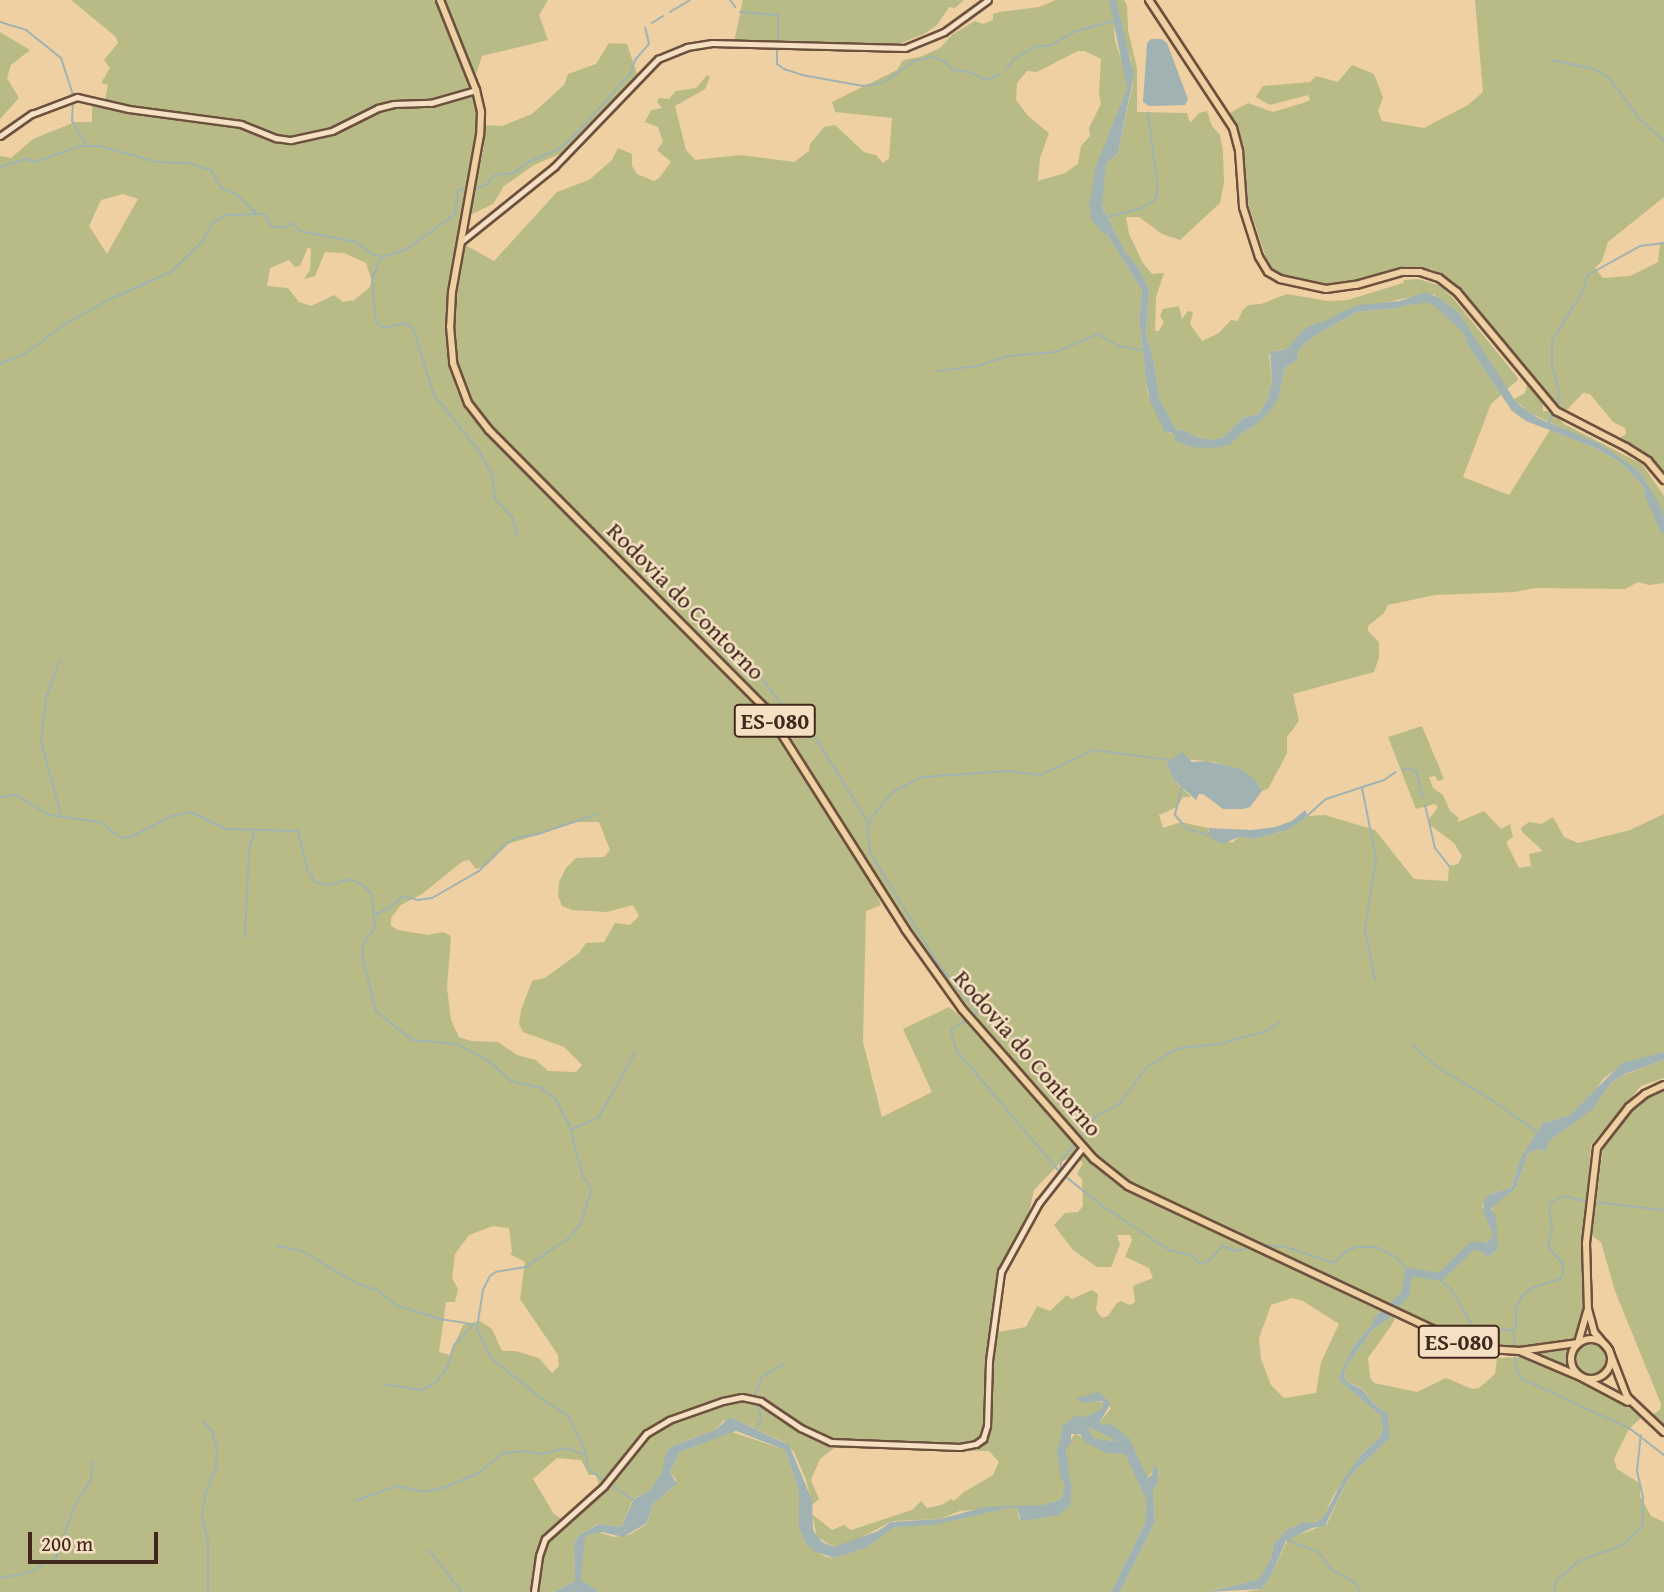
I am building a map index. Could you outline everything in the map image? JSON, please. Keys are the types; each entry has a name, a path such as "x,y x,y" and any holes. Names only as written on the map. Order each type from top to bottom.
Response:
{"main road":[{"name":"Rodovia do Contorno","path":"440,0 475,90 481,124 450,326 453,363 468,403 489,430 765,708 946,989 1106,1170 1128,1186 1472,1348 1520,1351"},
{"path":"1149,0 1233,128 1239,151 1243,207 1259,257 1269,272 1280,279 1326,289 1356,285 1402,272 1420,272 1438,278 1457,292 1556,411 1648,461 1664,481"},
{"path":"1588,1309 1571,1361 1581,1377 1598,1378 1606,1371 1611,1361 1605,1345 1596,1335 1588,1309 1586,1243 1595,1152 1629,1107 1645,1094 1664,1086"},
{"name":"ES-080","path":"1520,1351 1592,1339 1605,1345 1623,1390 1664,1432"},
{"name":"ES-080","path":"1520,1351 1581,1377 1641,1410"}],"street":[{"path":"462,241 554,167 659,60 687,47 712,43 905,48 944,32 988,0"},
{"path":"0,136 38,111 77,97 129,109 247,125 276,138 291,140 332,131 378,108 431,103 475,90"},
{"path":"534,1592 539,1556 545,1539 604,1486 646,1434 668,1420 723,1401 742,1397 761,1401 801,1429 831,1441 960,1447 980,1442 987,1426 989,1361 1001,1272 1039,1203 1083,1147"}],"green space":[{"path":"71,0 437,0 474,94 477,115 477,140 465,191 446,312 448,358 457,391 475,421 752,697 786,744 874,889 881,905 866,911 863,1042 882,1117 932,1092 903,1029 949,1007 977,1031 1093,1164 1113,1182 1382,1312 1354,1346 1341,1382 1380,1415 1383,1428 1380,1437 1361,1455 1333,1496 1324,1516 1316,1523 1304,1522 1286,1530 1274,1544 1271,1558 1259,1579 1209,1592 1120,1592 1155,1522 1153,1490 1159,1478 1158,1468 1145,1479 1138,1470 1125,1438 1111,1424 1101,1432 1119,1433 1123,1438 1121,1442 1093,1438 1089,1428 1100,1422 1111,1408 1097,1392 1085,1402 1103,1402 1102,1409 1077,1426 1067,1426 1061,1437 1062,1453 1058,1461 1067,1484 1060,1500 1042,1505 960,1511 940,1519 893,1521 848,1544 834,1547 817,1537 812,1514 832,1530 844,1525 851,1530 912,1510 921,1501 927,1508 941,1505 951,1499 954,1501 993,1475 999,1462 989,1451 834,1448 820,1459 811,1480 819,1499 812,1505 806,1480 794,1452 784,1442 734,1419 723,1421 715,1430 670,1447 662,1473 650,1490 633,1499 621,1527 598,1524 579,1535 574,1543 575,1581 553,1592 0,1592 0,156 11,158 33,139 75,122 92,122 92,102 104,103 108,85 101,83 110,68 104,60 118,43 116,37","holes":["123,194 138,199 107,254 89,226 101,200","308,247 311,249 310,270 304,279 315,276 325,252 344,253 366,263 372,281 369,288 354,300 343,302 334,295 311,306 299,302 288,288 267,286 270,268 289,260 295,267 300,266","577,822 599,822 610,850 604,857 576,858 566,868 559,882 558,896 562,906 572,910 607,912 633,905 639,916 630,925 615,923 604,942 586,943 579,953 545,978 532,981 521,1010 519,1024 523,1032 564,1047 582,1065 576,1072 548,1071 536,1060 517,1055 498,1042 471,1041 459,1037 451,1020 447,988 451,936 443,932 428,935 398,930 391,926 391,918 401,905 422,894 463,861 469,860 476,869 487,865 508,844","1076,1157 1083,1163 1077,1174 1082,1179 1083,1206 1078,1212 1065,1213 1054,1225 1073,1250 1097,1267 1111,1267 1120,1245 1117,1235 1130,1235 1132,1240 1125,1257 1149,1268 1153,1278 1133,1286 1135,1302 1130,1305 1121,1301 1108,1316 1102,1318 1096,1310 1098,1294 1092,1290 1072,1299 1067,1295 1050,1311 1037,1306 1026,1327 999,1332 996,1303 1008,1253 1028,1217 1034,1190 1061,1162","493,1226 509,1228 510,1254 525,1262 520,1299 558,1355 559,1366 552,1373 539,1358 515,1351 502,1351 492,1329 480,1321 463,1325 450,1355 439,1352 446,1302 455,1302 458,1289 452,1278 455,1254 469,1235","1292,1298 1303,1301 1339,1324 1321,1362 1316,1393 1284,1398 1271,1385 1261,1359 1259,1338 1271,1305","557,1458 581,1460 589,1475 596,1475 600,1488 598,1496 562,1519 554,1514 533,1479"]},
{"path":"443,0 548,0 539,15 548,40 482,56 475,77"},
{"path":"743,0 964,0 955,8 949,7 937,25 924,34 891,47 734,42"},
{"path":"1056,0 1109,0 1113,9 1115,41 1125,71 1127,88 1102,154 1089,205 1142,291 1139,317 1148,395 1167,432 1210,445 1225,443 1256,425 1278,399 1285,368 1297,360 1299,349 1314,336 1357,312 1398,308 1431,297 1458,318 1467,344 1502,394 1491,404 1463,477 1509,495 1550,430 1593,447 1620,462 1644,487 1664,524 1664,583 1649,585 1638,582 1625,589 1535,588 1515,592 1435,595 1388,605 1384,613 1368,626 1368,631 1379,642 1379,658 1374,672 1293,694 1299,721 1287,737 1287,753 1268,789 1262,791 1254,779 1215,762 1186,759 1182,753 1166,763 1174,780 1191,797 1183,797 1177,807 1159,815 1163,828 1181,822 1208,828 1208,831 1232,843 1239,837 1256,839 1290,829 1308,816 1325,815 1375,830 1414,879 1448,881 1449,866 1458,864 1462,856 1454,843 1430,825 1429,819 1438,807 1435,804 1416,809 1388,737 1422,726 1444,779 1438,781 1435,776 1429,777 1433,788 1443,795 1450,811 1459,818 1458,822 1484,811 1501,829 1510,824 1513,837 1506,842 1519,868 1531,866 1529,854 1543,851 1522,832 1521,828 1529,822 1541,824 1553,817 1564,837 1578,843 1630,830 1664,814 1664,1052 1619,1067 1603,1079 1590,1098 1570,1115 1543,1123 1520,1159 1512,1187 1488,1195 1482,1206 1493,1236 1484,1245 1475,1247 1488,1257 1498,1249 1492,1205 1516,1188 1528,1153 1538,1149 1546,1152 1549,1141 1602,1097 1608,1086 1619,1077 1664,1060 1664,1078 1641,1086 1591,1145 1582,1273 1583,1322 1579,1334 1566,1344 1496,1350 1471,1347 1148,1193 1101,1162 952,994 918,945 777,715 507,444 480,415 465,391 456,364 453,320 465,245 494,261 557,192 589,180 612,160 618,148 632,154 632,166 637,174 654,181 659,178 671,162 657,150 663,142 658,127 645,122 651,110 662,108 657,102 659,98 669,99 676,91 696,88 707,75 710,77 705,89 675,106 686,150 695,160 740,155 794,162 809,151 810,144 824,127 835,125 864,152 876,155 883,163 889,158 892,118 835,112 832,102 897,70 903,60 920,57 940,48 953,34 975,21 983,24 993,20 993,14 1039,7","holes":["1078,51 1085,51 1101,59 1101,104 1089,128 1090,136 1081,146 1078,164 1065,173 1038,181 1040,158 1049,133 1028,116 1016,100 1017,83 1027,71 1037,72"]},
{"path":"1116,0 1124,0 1127,5 1128,30 1137,68 1137,112 1187,113 1190,123 1199,113 1207,111 1212,126 1220,135 1223,152 1224,183 1220,203 1180,240 1162,234 1139,217 1126,217 1129,234 1143,263 1152,274 1164,273 1156,297 1155,331 1159,331 1164,322 1160,316 1163,309 1179,306 1182,319 1188,311 1193,312 1190,324 1202,341 1219,333 1231,320 1238,321 1248,305 1261,304 1287,294 1328,301 1348,300 1403,283 1404,280 1418,279 1439,285 1453,298 1518,378 1517,381 1507,389 1459,313 1434,294 1406,298 1339,313 1313,329 1295,347 1273,351 1269,355 1272,383 1259,414 1244,417 1222,438 1211,440 1197,437 1182,429 1177,431 1159,398 1154,362 1146,334 1149,290 1139,268 1125,253 1101,203 1106,164 1118,153 1133,83 1131,59 1121,29"},
{"path":"1475,0 1664,0 1664,197 1608,242 1602,261 1595,268 1603,278 1630,276 1658,262 1660,243 1664,242 1664,472 1646,453 1619,439 1626,434 1625,428 1613,422 1590,394 1583,393 1565,412 1557,408 1453,281 1432,269 1404,268 1337,288 1300,283 1278,275 1267,261 1247,200 1244,145 1230,113 1248,103 1273,112 1303,103 1310,100 1308,95 1270,105 1256,97 1263,86 1310,82 1316,76 1338,82 1352,65 1374,74 1383,98 1378,111 1382,121 1424,128 1468,105 1483,92"},
{"path":"0,32 30,50 11,65 7,78 19,98 0,119"},
{"path":"609,43 627,44 638,77 567,151 534,165 504,186 493,204 470,215 484,147 484,125 502,126 532,114 564,85 568,74 596,64"},
{"path":"1527,384 1543,403 1543,411 1552,411 1564,424 1642,464 1664,496 1664,516 1639,471 1530,413 1514,399 1525,393"},
{"path":"1664,1085 1664,1426 1652,1415 1660,1410 1661,1404 1615,1291 1601,1242 1592,1236 1603,1147 1637,1102"},
{"path":"1392,1316 1395,1318 1391,1326 1368,1358 1370,1377 1374,1383 1417,1392 1446,1378 1472,1389 1479,1388 1495,1374 1497,1358 1522,1357 1604,1389 1642,1417 1629,1429 1614,1459 1617,1469 1641,1484 1640,1496 1651,1516 1664,1522 1664,1592 1245,1592 1262,1589 1288,1539 1327,1524 1349,1477 1390,1438 1388,1414 1373,1403 1362,1388 1347,1382 1344,1376 1346,1367 1372,1330"},
{"path":"1591,1342 1603,1347 1608,1359 1603,1371 1591,1376 1579,1371 1574,1359 1579,1347"},
{"path":"1572,1345 1567,1357 1571,1368 1531,1351"},
{"path":"732,1432 785,1450 799,1492 799,1528 806,1544 826,1557 834,1558 865,1548 895,1527 943,1522 1009,1508 1017,1508 1019,1519 1050,1517 1065,1502 1071,1487 1066,1449 1075,1433 1106,1453 1125,1453 1146,1499 1145,1523 1111,1592 600,1592 581,1580 582,1543 585,1536 598,1532 614,1537 629,1535 647,1524 653,1504 676,1485 676,1479 670,1472 680,1452"}],"shaded area":[{"path":"1109,0 1116,0 1134,75 1118,153 1106,164 1102,206 1125,252 1139,268 1149,290 1146,334 1154,362 1159,398 1177,431 1182,429 1197,437 1211,440 1222,438 1244,417 1259,414 1267,400 1272,383 1270,352 1295,347 1313,328 1359,305 1400,301 1426,292 1440,298 1459,313 1514,399 1522,407 1538,418 1600,444 1639,471 1659,504 1664,525 1644,487 1620,462 1593,447 1526,421 1512,411 1467,344 1458,318 1431,297 1398,308 1357,312 1314,336 1299,349 1297,360 1285,368 1278,399 1271,410 1256,425 1225,443 1215,446 1183,441 1170,432 1165,433 1150,401 1146,381 1139,317 1142,291 1089,205 1095,169 1127,88"},
{"path":"1151,39 1162,39 1167,43 1188,99 1185,105 1149,106 1143,102 1147,43"},
{"path":"1182,752 1192,762 1206,761 1241,769 1254,779 1262,791 1250,807 1243,809 1223,809 1203,794 1199,794 1196,800 1174,780 1166,763"},
{"path":"1305,810 1308,816 1290,829 1256,839 1239,837 1223,844 1212,839 1208,828 1251,830 1275,827 1292,821"},
{"path":"1664,1052 1664,1060 1625,1074 1611,1083 1593,1109 1549,1141 1546,1152 1538,1149 1528,1153 1516,1188 1491,1208 1496,1217 1498,1249 1488,1257 1475,1247 1476,1242 1482,1241 1485,1244 1493,1236 1483,1210 1484,1201 1488,1195 1512,1187 1520,1159 1543,1123 1570,1115 1622,1063"},
{"path":"1382,1312 1392,1316 1372,1330 1346,1367 1344,1376 1347,1382 1362,1389 1373,1403 1388,1414 1390,1438 1349,1477 1325,1526 1312,1528 1286,1541 1272,1574 1262,1589 1209,1592 1259,1579 1271,1558 1274,1544 1286,1530 1304,1522 1316,1523 1324,1516 1344,1478 1361,1455 1380,1437 1383,1428 1380,1415 1341,1382 1339,1376 1354,1346"},
{"path":"1098,1392 1111,1403 1100,1422 1089,1428 1093,1438 1121,1442 1123,1438 1118,1433 1101,1433 1102,1425 1111,1424 1123,1433 1125,1444 1145,1479 1152,1475 1154,1465 1158,1468 1159,1481 1153,1490 1155,1522 1120,1592 1111,1592 1145,1523 1146,1499 1125,1454 1106,1453 1085,1442 1080,1434 1071,1434 1071,1443 1066,1449 1071,1487 1065,1502 1050,1517 1021,1521 1017,1508 1009,1508 933,1525 895,1527 866,1548 834,1558 814,1551 806,1544 799,1528 799,1492 785,1450 736,1431 680,1452 670,1472 677,1484 653,1504 647,1523 623,1537 602,1532 585,1536 581,1580 600,1592 553,1592 575,1581 574,1543 579,1535 599,1524 621,1527 634,1499 650,1490 662,1472 670,1447 715,1430 730,1417 789,1445 812,1500 813,1530 822,1542 834,1547 878,1531 891,1522 940,1519 985,1507 1042,1505 1060,1500 1067,1485 1061,1479 1058,1461 1062,1453 1062,1428 1064,1424 1078,1425 1083,1418 1102,1409 1103,1401 1085,1403 1075,1399"}],"waterway":[{"path":"670,12 690,0"},
{"path":"730,0 735,7"},
{"path":"740,12 778,15 778,42"},
{"path":"652,23 663,16"},
{"path":"1006,70 1014,59 1037,46 1049,46 1076,31 1113,21"},
{"path":"0,22 26,30 61,58 73,96"},
{"path":"475,189 486,185 495,175 514,173 528,162 559,149 574,136 631,73 635,60 649,44 645,27"},
{"path":"777,49 777,64 784,69 863,86 883,83 914,61 933,57 944,61 953,70 970,72 986,80 1001,74"},
{"path":"1552,60 1591,68 1608,77 1639,118 1664,141"},
{"path":"73,101 72,121 86,144"},
{"path":"1108,217 1141,208 1155,200 1158,190 1148,113"},
{"path":"0,167 26,159 36,162 80,146 100,146 156,162 189,163 212,171 221,188 237,195 255,212"},
{"path":"0,364 26,353 65,324 110,299 171,272 203,241 212,223 227,215 264,214 271,226 284,228 293,223 300,231 356,242 372,254 383,257 407,249 455,214 458,190 464,189"},
{"path":"1093,202 1095,217 1105,230"},
{"path":"1557,403 1560,393 1552,366 1552,341 1583,291 1588,275 1640,246 1664,243"},
{"path":"381,259 372,278 376,322 384,328 404,323 413,328 434,395 479,451 492,474 495,499 512,517 517,535"},
{"path":"1413,301 1426,298 1435,301 1464,328"},
{"path":"1286,356 1307,332 1320,326"},
{"path":"937,371 977,366 1008,356 1056,352 1098,334 1119,346 1142,350"},
{"path":"1549,422 1553,413"},
{"path":"1179,438 1193,443 1213,444 1228,441 1238,431"},
{"path":"1648,493 1664,530"},
{"path":"735,651 752,666 787,711 808,726 868,822"},
{"path":"60,660 46,698 41,741 61,815"},
{"path":"973,1015 977,1013 975,1008 938,964 870,852 867,829 872,817 893,792 923,777 1008,771 1040,775 1094,750 1169,760"},
{"path":"1402,770 1409,768 1416,771 1423,797"},
{"path":"1308,815 1326,799 1384,780 1396,772"},
{"path":"1182,788 1175,815 1187,829 1213,836"},
{"path":"1362,788 1376,858 1365,929 1375,980"},
{"path":"0,797 16,795 49,815 100,822 121,838 131,837 172,816 191,812 226,829 298,831 308,871 315,882 326,885 351,879 372,894 375,927 364,943 362,955 376,1011 412,1040 457,1044 491,1063 511,1081 541,1088 556,1100 569,1124 583,1177 592,1189 580,1225 569,1238 526,1267 496,1272 490,1276 483,1290 477,1329 491,1358 546,1402 568,1415 585,1450 588,1469 604,1480"},
{"path":"1425,805 1435,848 1449,866"},
{"path":"376,914 388,909 403,896 418,900 432,898 479,871 506,844 516,838 538,834 597,814"},
{"path":"245,938 249,850 254,832"},
{"path":"967,1020 951,1030 956,1050 1060,1172"},
{"path":"1080,1138 1095,1117 1120,1103 1147,1067 1169,1053 1181,1048 1219,1044 1263,1032 1280,1022"},
{"path":"1412,1045 1437,1067 1492,1100 1537,1132"},
{"path":"572,1129 598,1118 635,1053"},
{"path":"1060,1171 1061,1161 1075,1143"},
{"path":"1065,1176 1101,1205 1169,1250 1191,1255 1201,1264 1209,1261 1222,1246 1235,1251 1245,1249"},
{"path":"1515,1346 1513,1330 1516,1328 1516,1308 1522,1296 1532,1288 1560,1279 1563,1274 1563,1264 1548,1247 1552,1228 1549,1204 1563,1196 1585,1201"},
{"path":"1594,1202 1664,1210"},
{"path":"1260,1245 1286,1247 1334,1263 1345,1252 1357,1247 1376,1247 1396,1257 1409,1273"},
{"path":"277,1246 302,1251 358,1284 377,1290 396,1305 440,1319 476,1325"},
{"path":"1377,1321 1405,1295 1409,1272 1440,1277 1472,1246 1482,1246"},
{"path":"1437,1277 1451,1289 1474,1328 1512,1330"},
{"path":"384,1384 422,1390 435,1383 447,1368 454,1345 473,1325"},
{"path":"1515,1355 1516,1369 1522,1379 1629,1428 1664,1455"},
{"path":"754,1397 762,1377 784,1364"},
{"path":"755,1430 762,1418 756,1403"},
{"path":"1065,1465 1061,1453 1067,1428 1077,1420 1089,1422 1126,1441 1148,1488"},
{"path":"202,1421 211,1430 217,1448 216,1468 206,1491 202,1517 208,1541 208,1592"},
{"path":"1554,1592 1556,1581 1579,1561 1623,1545 1642,1527 1643,1497 1637,1471 1641,1435"},
{"path":"355,1501 396,1486 424,1492 443,1488 479,1473 503,1453 523,1451 542,1454 566,1448 585,1455"},
{"path":"0,1578 28,1573 56,1558 74,1507 91,1480 93,1461"},
{"path":"609,1484 634,1500"},
{"path":"1046,1511 1056,1512 1066,1504 1068,1485"},
{"path":"1287,1540 1318,1552 1332,1570 1354,1582 1361,1592"},
{"path":"429,1550 462,1592"}]}
